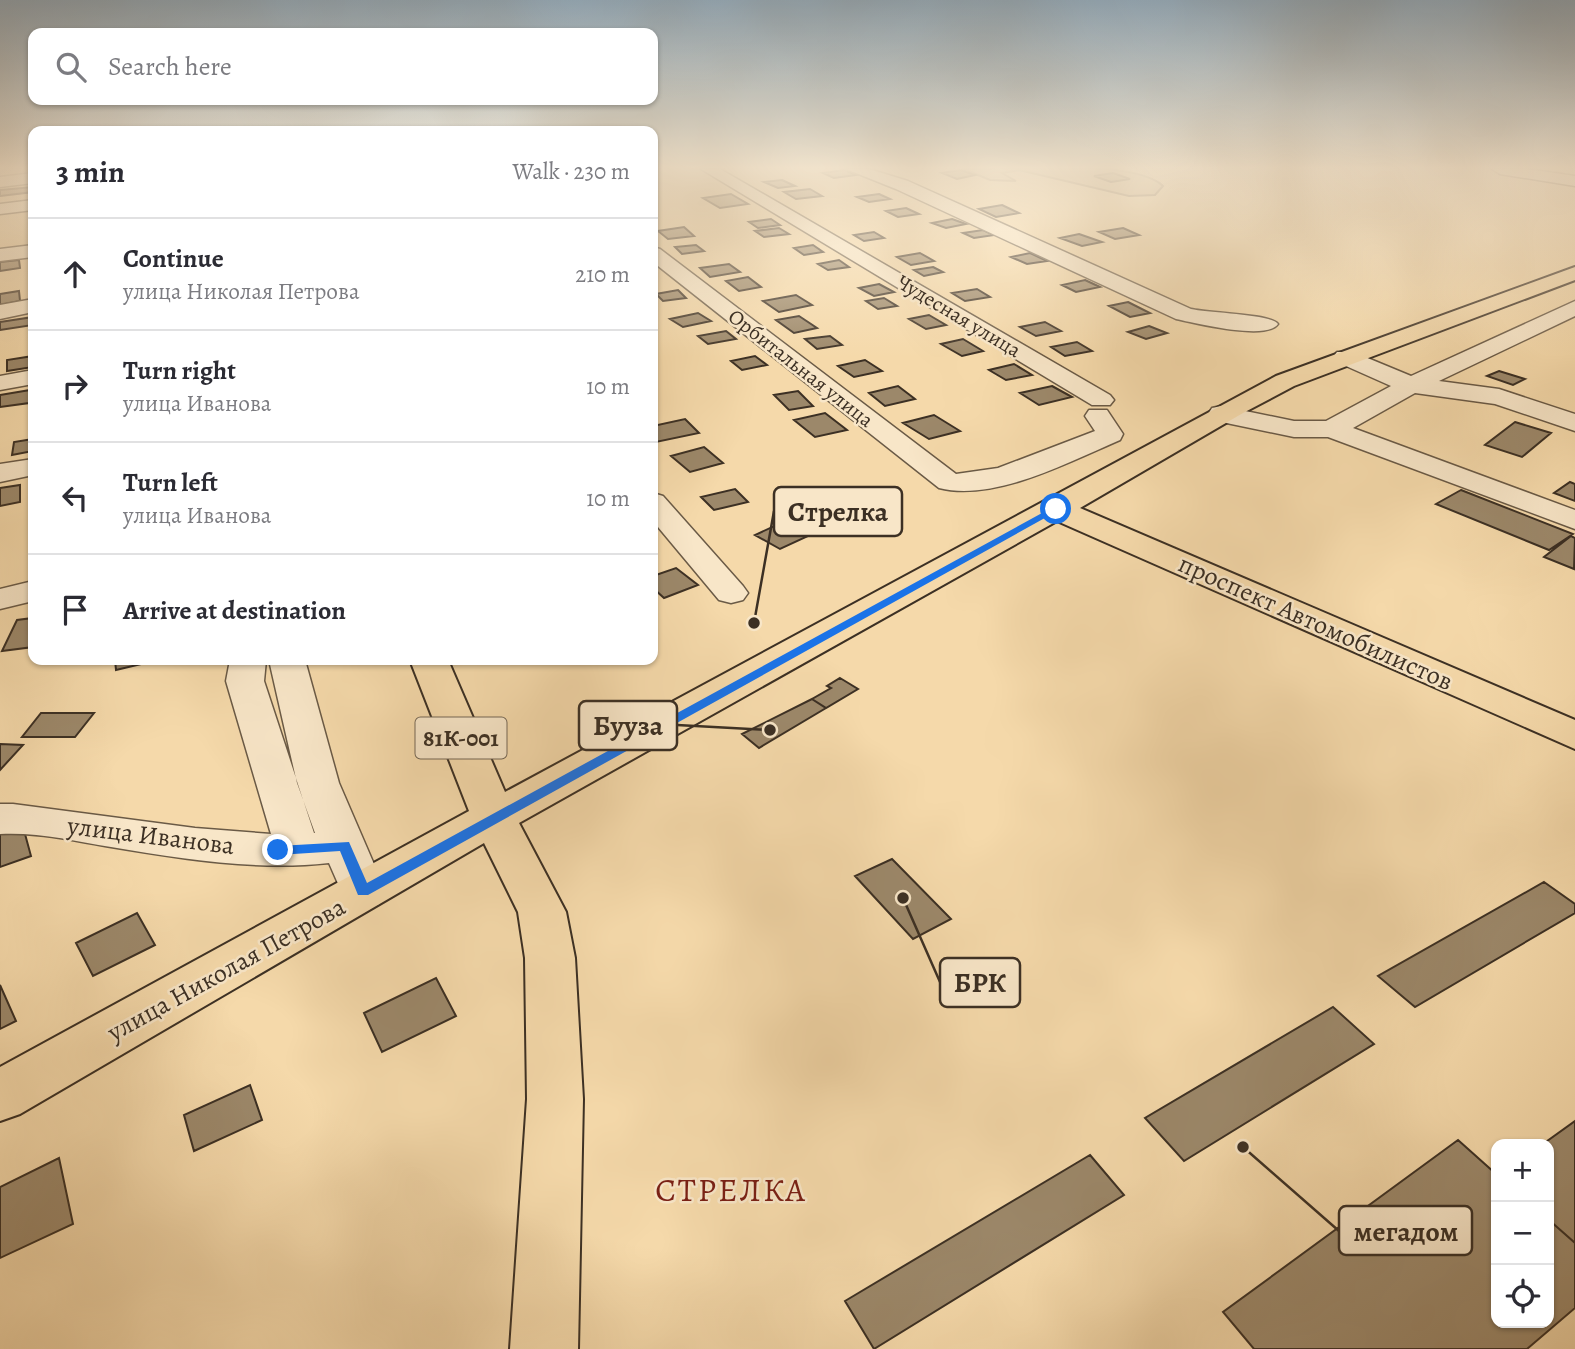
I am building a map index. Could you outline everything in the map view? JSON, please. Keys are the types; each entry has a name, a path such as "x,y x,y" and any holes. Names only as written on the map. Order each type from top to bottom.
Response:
{"main road":[{"name":"улица Николая Петрова","path":"0,1096 494,817 1067,503 1221,414 1285,381 1345,357 1575,273"},
{"name":"проспект Автомобилистов","path":"1067,503 1575,707"},
{"name":"проспект Автомобилистов","path":"1067,503 1575,736"},
{"name":"81К-001","path":"431,665 494,817"},
{"path":"494,817 542,912 550,958 555,1100 544,1349"}],"street":[{"name":"Чудесная улица","path":"812,232 1100,408 1110,434 1021,469 965,482 948,482"},
{"path":"1003,232 1184,314 1213,321 1267,324"},
{"path":"0,255 28,252"},
{"name":"Орбитальная улица","path":"658,257 948,482"},
{"path":"0,312 28,307"},
{"path":"1331,429 1410,385 1575,308"},
{"path":"1345,357 1410,385 1499,397 1575,423"},
{"path":"0,383 28,378"},
{"path":"1221,414 1294,429 1331,429 1575,520"},
{"path":"0,473 28,468"},
{"path":"658,508 731,593"},
{"path":"0,599 28,592"},
{"path":"247,665 245,681 298,850"},
{"path":"288,665 318,783 363,892"},
{"name":"улица Иванова","path":"0,819 23,818 113,832 298,850 344,846"}],"building":[{"path":"659,232 690,232 694,236 668,239"},
{"path":"756,232 789,234 764,237"},
{"path":"874,232 884,238 864,241 854,235"},
{"path":"987,232 994,235 974,238 963,233"},
{"path":"1099,232 1132,232 1139,235 1115,239"},
{"path":"1079,234 1102,242 1082,246 1060,238"},
{"path":"696,245 704,251 682,254 675,247"},
{"path":"813,245 823,252 804,255 794,248"},
{"path":"920,253 934,261 911,265 897,257"},
{"path":"1030,253 1047,261 1027,264 1011,257"},
{"path":"19,260 20,268 0,271 0,262"},
{"path":"839,260 849,267 828,270 818,264"},
{"path":"729,264 740,272 710,277 700,268"},
{"path":"933,267 943,272 924,276 914,270"},
{"path":"748,277 761,287 739,291 726,281"},
{"path":"1085,280 1100,287 1076,292 1062,285"},
{"path":"879,284 894,292 874,296 859,288"},
{"path":"977,289 990,297 965,301 952,293"},
{"path":"678,290 686,298 663,301 658,294"},
{"path":"19,291 20,301 0,305 0,294"},
{"path":"796,295 812,305 779,312 763,301"},
{"path":"884,298 897,306 878,309 866,301"},
{"path":"1128,302 1150,313 1130,317 1109,306"},
{"path":"698,313 711,321 683,327 670,319"},
{"path":"929,315 946,325 926,329 909,319"},
{"path":"799,316 817,328 794,333 776,320"},
{"path":"28,318 28,326 0,330 0,322"},
{"path":"1045,322 1061,331 1036,336 1020,327"},
{"path":"1149,326 1167,333 1146,339 1128,332"},
{"path":"726,331 736,339 708,344 698,336"},
{"path":"830,336 842,345 817,349 805,339"},
{"path":"963,339 983,351 962,356 941,344"},
{"path":"1077,342 1092,351 1065,356 1051,347"},
{"path":"755,356 767,365 742,370 731,361"},
{"path":"28,357 28,368 7,371 7,360"},
{"path":"865,360 882,371 854,377 838,366"},
{"path":"1014,364 1032,375 1006,380 989,370"},
{"path":"1499,371 1525,379 1513,385 1487,376"},
{"path":"898,386 915,399 885,406 869,393"},
{"path":"1052,386 1072,397 1039,405 1020,393"},
{"path":"28,390 28,403 0,407 0,395"},
{"path":"798,391 813,406 789,410 774,395"},
{"path":"825,413 847,430 815,437 794,420"},
{"path":"934,415 960,431 929,439 903,423"},
{"path":"685,419 699,433 658,442 658,425"},
{"path":"1515,422 1551,433 1522,457 1485,445"},
{"path":"28,440 28,452 12,455 14,442"},
{"path":"704,447 723,463 690,472 671,456"},
{"path":"1570,482 1575,484 1575,501 1554,493"},
{"path":"20,485 20,502 0,506 0,488"},
{"path":"735,489 748,502 714,510 701,497"},
{"path":"1461,490 1573,534 1549,550 1436,504"},
{"path":"807,511 832,525 780,549 755,535"},
{"path":"1571,536 1575,538 1574,569 1544,557"},
{"path":"676,568 698,585 664,598 658,593 658,574"},
{"path":"28,619 28,648 2,651 17,620"},
{"path":"116,665 137,665 116,670"},
{"path":"840,678 858,689 826,708 812,699 831,688 827,686"},
{"path":"812,699 826,708 759,748 742,734"},
{"path":"41,713 94,713 75,737 22,737"},
{"path":"0,744 23,745 0,770"},
{"path":"22,823 31,856 0,867 0,830"},
{"path":"892,859 951,919 913,939 855,876"},
{"path":"1544,882 1575,904 1575,913 1415,1007 1378,976"},
{"path":"137,913 155,945 93,976 76,943"},
{"path":"436,978 456,1016 382,1052 364,1013"},
{"path":"0,985 16,1021 0,1029"},
{"path":"1333,1007 1374,1044 1184,1161 1145,1118"},
{"path":"250,1085 262,1120 194,1151 184,1115"},
{"path":"1575,1121 1575,1242 1554,1224 1554,1139 1550,1139"},
{"path":"1458,1140 1491,1170 1491,1328 1552,1328 1527,1349 1254,1349 1223,1312"},
{"path":"1090,1155 1124,1195 874,1349 845,1301"},
{"path":"59,1158 73,1224 0,1258 0,1187"},
{"path":"1554,1224 1575,1243 1575,1308 1554,1326"}],"place":[{"name":"Стрелка","path":"754,623"},
{"name":"Бууза","path":"770,730"},
{"name":"БРК","path":"903,898"},
{"name":"мегадом","path":"1243,1147"}],"district":[{"name":"СТРЕЛКА","path":"731,1189"}],"route":[{"path":"278,850 344,846 363,892 494,817 1056,509"}]}
